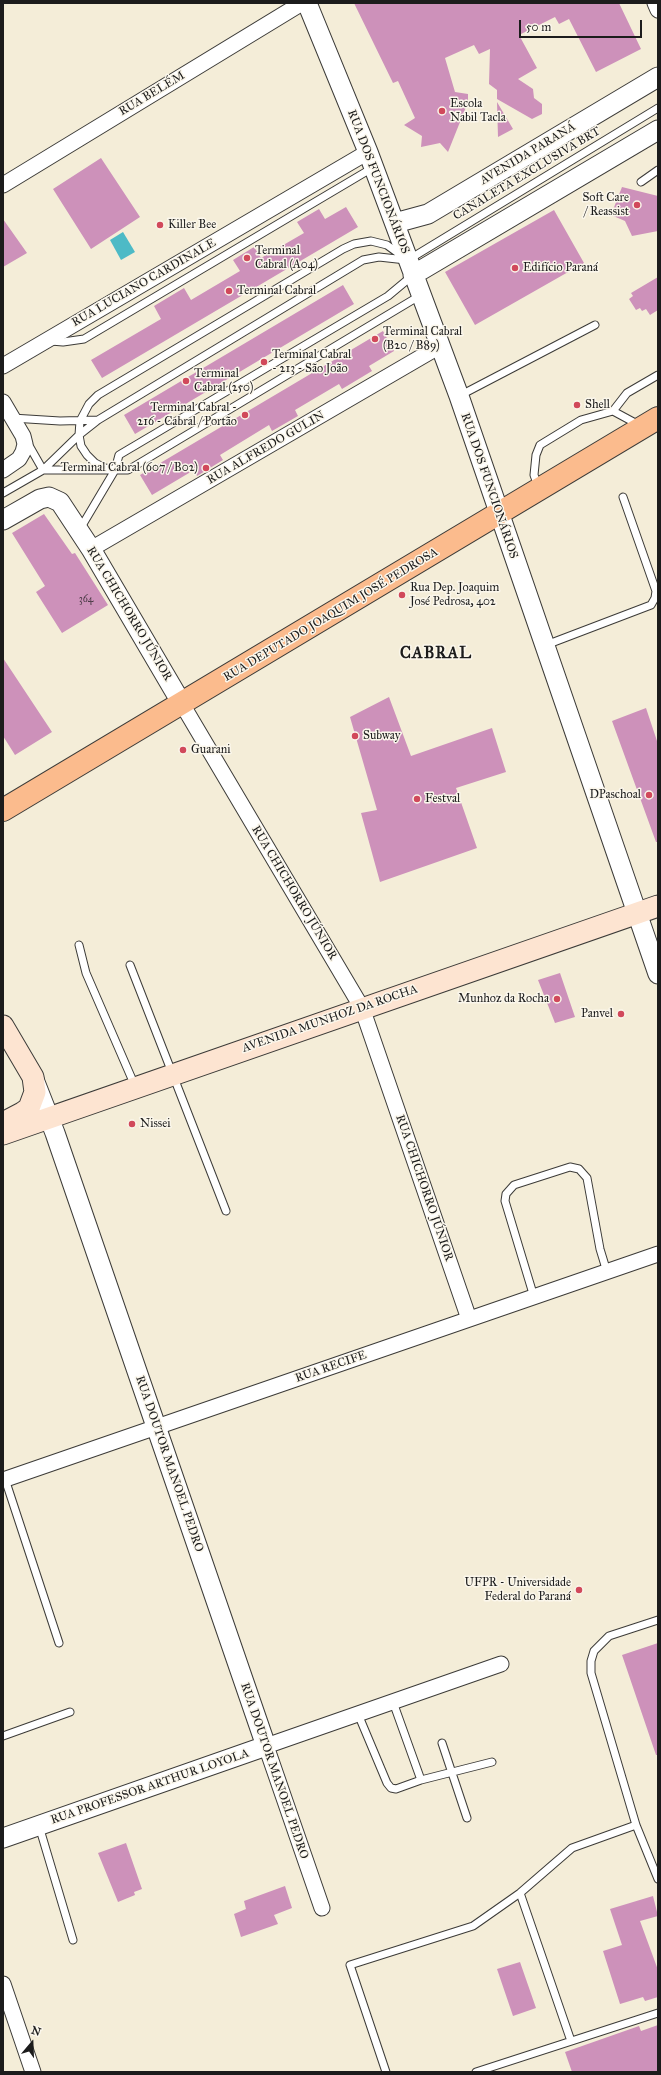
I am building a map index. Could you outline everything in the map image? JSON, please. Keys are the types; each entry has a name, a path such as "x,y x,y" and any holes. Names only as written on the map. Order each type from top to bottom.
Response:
{"main road":[{"name":"RUA DEPUTADO JOAQUIM JOSÉ PEDROSA","path":"3,810 650,423"},
{"name":"AVENIDA MUNHOZ DA ROCHA","path":"3,1134 658,906"},
{"name":"RUA DOUTOR MANOEL PEDRO","path":"3,1026 33,1077"},
{"path":"3,1123 29,1108 35,1092 33,1077"}],"street":[{"name":"RUA BELÉM","path":"3,185 302,3"},
{"name":"RUA DOS FUNCIONÁRIOS","path":"307,3 371,160 440,346 658,974"},
{"path":"655,3 658,10"},
{"name":"AVENIDA PARANÁ","path":"395,223 428,214 658,77"},
{"path":"411,267 658,130"},
{"name":"RUA LUCIANO CARDINALE","path":"3,366 371,160"},
{"name":"RUA ALFREDO GULIN","path":"91,549 440,346"},
{"path":"3,402 23,436 23,452 15,462 3,470"},
{"name":"RUA CHICHORRO JÚNIOR","path":"12,512 44,498 54,498 63,505 91,549 362,1008 469,1319"},
{"name":"RUA DOUTOR MANOEL PEDRO","path":"33,1077 50,1117 322,1908"},
{"name":"RUA RECIFE","path":"4,1479 658,1254"},
{"name":"RUA PROFESSOR ARTHUR LOYOLA","path":"3,1838 501,1664"},
{"path":"3,1984 33,2072"}],"lane":[{"name":"CANALETA EXCLUSIVA BRT","path":"114,470 119,455 388,296 411,267 658,108"},
{"path":"641,182 658,170"},
{"path":"114,470 105,468 95,463 81,446 79,435 80,421 89,404 98,395 354,244 371,241 387,245 411,267"},
{"path":"3,493 43,470 79,435 98,420 363,260 379,257 411,267"},
{"path":"43,470 128,470 421,295"},
{"path":"458,396 595,325"},
{"path":"539,490 534,475 536,455 540,446 581,420 613,411 627,393 658,375"},
{"path":"613,411 630,419 650,423"},
{"path":"12,418 80,421 98,420"},
{"path":"23,436 43,470"},
{"path":"79,530 114,470"},
{"path":"544,645 651,604 656,598 656,591 623,498"},
{"path":"79,945 86,973 136,1087"},
{"path":"130,965 174,1074 226,1211"},
{"path":"534,1297 505,1201 506,1194 514,1185 570,1167 579,1169 586,1178 600,1249 607,1272"},
{"path":"4,1479 59,1643"},
{"path":"658,1620 609,1636 594,1651 591,1661 591,1673 636,1825 658,1878"},
{"path":"393,1702 421,1780"},
{"path":"3,1736 70,1712"},
{"path":"358,1714 387,1783 391,1788 396,1789 452,1771 492,1762"},
{"path":"442,1743 467,1818"},
{"path":"386,2072 350,1965 473,1926 520,1893 572,1848 636,1825"},
{"path":"39,1826 73,1940"},
{"path":"520,1893 571,2041"},
{"path":"476,2072 658,2013"}],"water":[{"path":"123,232 135,252 121,260 110,240"}],"building":[{"path":"354,3 619,3 641,49 596,72 569,19 559,24 555,17 519,35 537,68 518,79 533,89 534,98 542,104 542,114 532,119 497,99 497,90 489,84 490,49 479,54 474,45 445,58 455,92 468,94 468,102 448,152 440,143 421,147 422,136 404,125 415,118 398,81 393,83"},
{"path":"497,102 513,129 498,137"},
{"path":"101,158 140,217 91,249 53,189"},
{"name":"Soft Care / Reassist","path":"622,187 658,196 658,231 632,236 625,221 611,215"},
{"name":"Terminal Cabral","path":"346,207 358,227 102,378 91,360 161,319 154,306 184,288 191,300 240,271 233,260 254,247 261,258 304,233 297,222 319,209 325,219"},
{"name":"Edifício Paraná","path":"554,210 584,263 475,325 445,272"},
{"path":"3,219 27,253 3,267"},
{"path":"658,277 658,310 650,315 646,309 642,311 640,308 636,310 629,299 633,296 631,293"},
{"name":"Terminal Cabral","path":"343,285 354,304 135,434 124,415"},
{"path":"383,331 394,351 369,366 372,371 342,389 339,384 295,410 298,416 272,431 269,425 220,455 223,460 197,476 194,470 152,495 140,475"},
{"path":"44,514 72,554 75,553 108,605 62,633 36,592 45,586 12,533"},
{"path":"3,658 52,732 15,755 3,736"},
{"name":"Festval","path":"389,697 411,756 492,728 506,772 456,788 477,848 380,882 361,813 377,810 350,717"},
{"name":"DPaschoal","path":"646,708 658,744 658,842 656,842 612,721"},
{"name":"Munhoz da Rocha","path":"560,973 575,1017 555,1023 538,980"},
{"path":"658,1643 658,1755 656,1755 622,1655"},
{"path":"126,1843 142,1889 134,1892 135,1895 118,1902 98,1853"},
{"path":"285,1886 292,1908 274,1915 278,1924 241,1937 234,1914 246,1909 244,1901"},
{"path":"653,1896 658,1916 640,1921 658,1970 658,1997 645,2001 643,1997 620,2004 603,1951 622,1945 610,1909"},
{"path":"520,1962 536,2008 513,2016 497,1969"},
{"path":"658,2025 658,2072 572,2072 565,2052 639,2026 641,2031"}],"place":[{"name":"Escola Nabil Tacla","path":"442,111"},
{"name":"Soft Care / Reassist","path":"637,205"},
{"name":"Killer Bee","path":"160,225"},
{"name":"Terminal Cabral (A04)","path":"247,258"},
{"name":"Edifício Paraná","path":"515,268"},
{"name":"Terminal Cabral","path":"229,291"},
{"name":"Terminal Cabral (B20 / B89)","path":"375,339"},
{"name":"Terminal Cabral - 213 - São João","path":"264,362"},
{"name":"Terminal Cabral (250)","path":"186,381"},
{"name":"Shell","path":"577,405"},
{"name":"Terminal Cabral - 216 - Cabral / Portão","path":"245,415"},
{"name":"Terminal Cabral (607 / B02)","path":"206,468"},
{"name":"Rua Dep. Joaquim José Pedrosa, 402","path":"402,595"},
{"name":"Subway","path":"355,736"},
{"name":"Guarani","path":"183,750"},
{"name":"DPaschoal","path":"649,795"},
{"name":"Festval","path":"417,799"},
{"name":"Munhoz da Rocha","path":"557,999"},
{"name":"Panvel","path":"621,1014"},
{"name":"Nissei","path":"132,1124"},
{"name":"UFPR - Universidade Federal do Paraná","path":"579,1590"}],"district":[{"name":"CABRAL","path":"436,654"}]}
